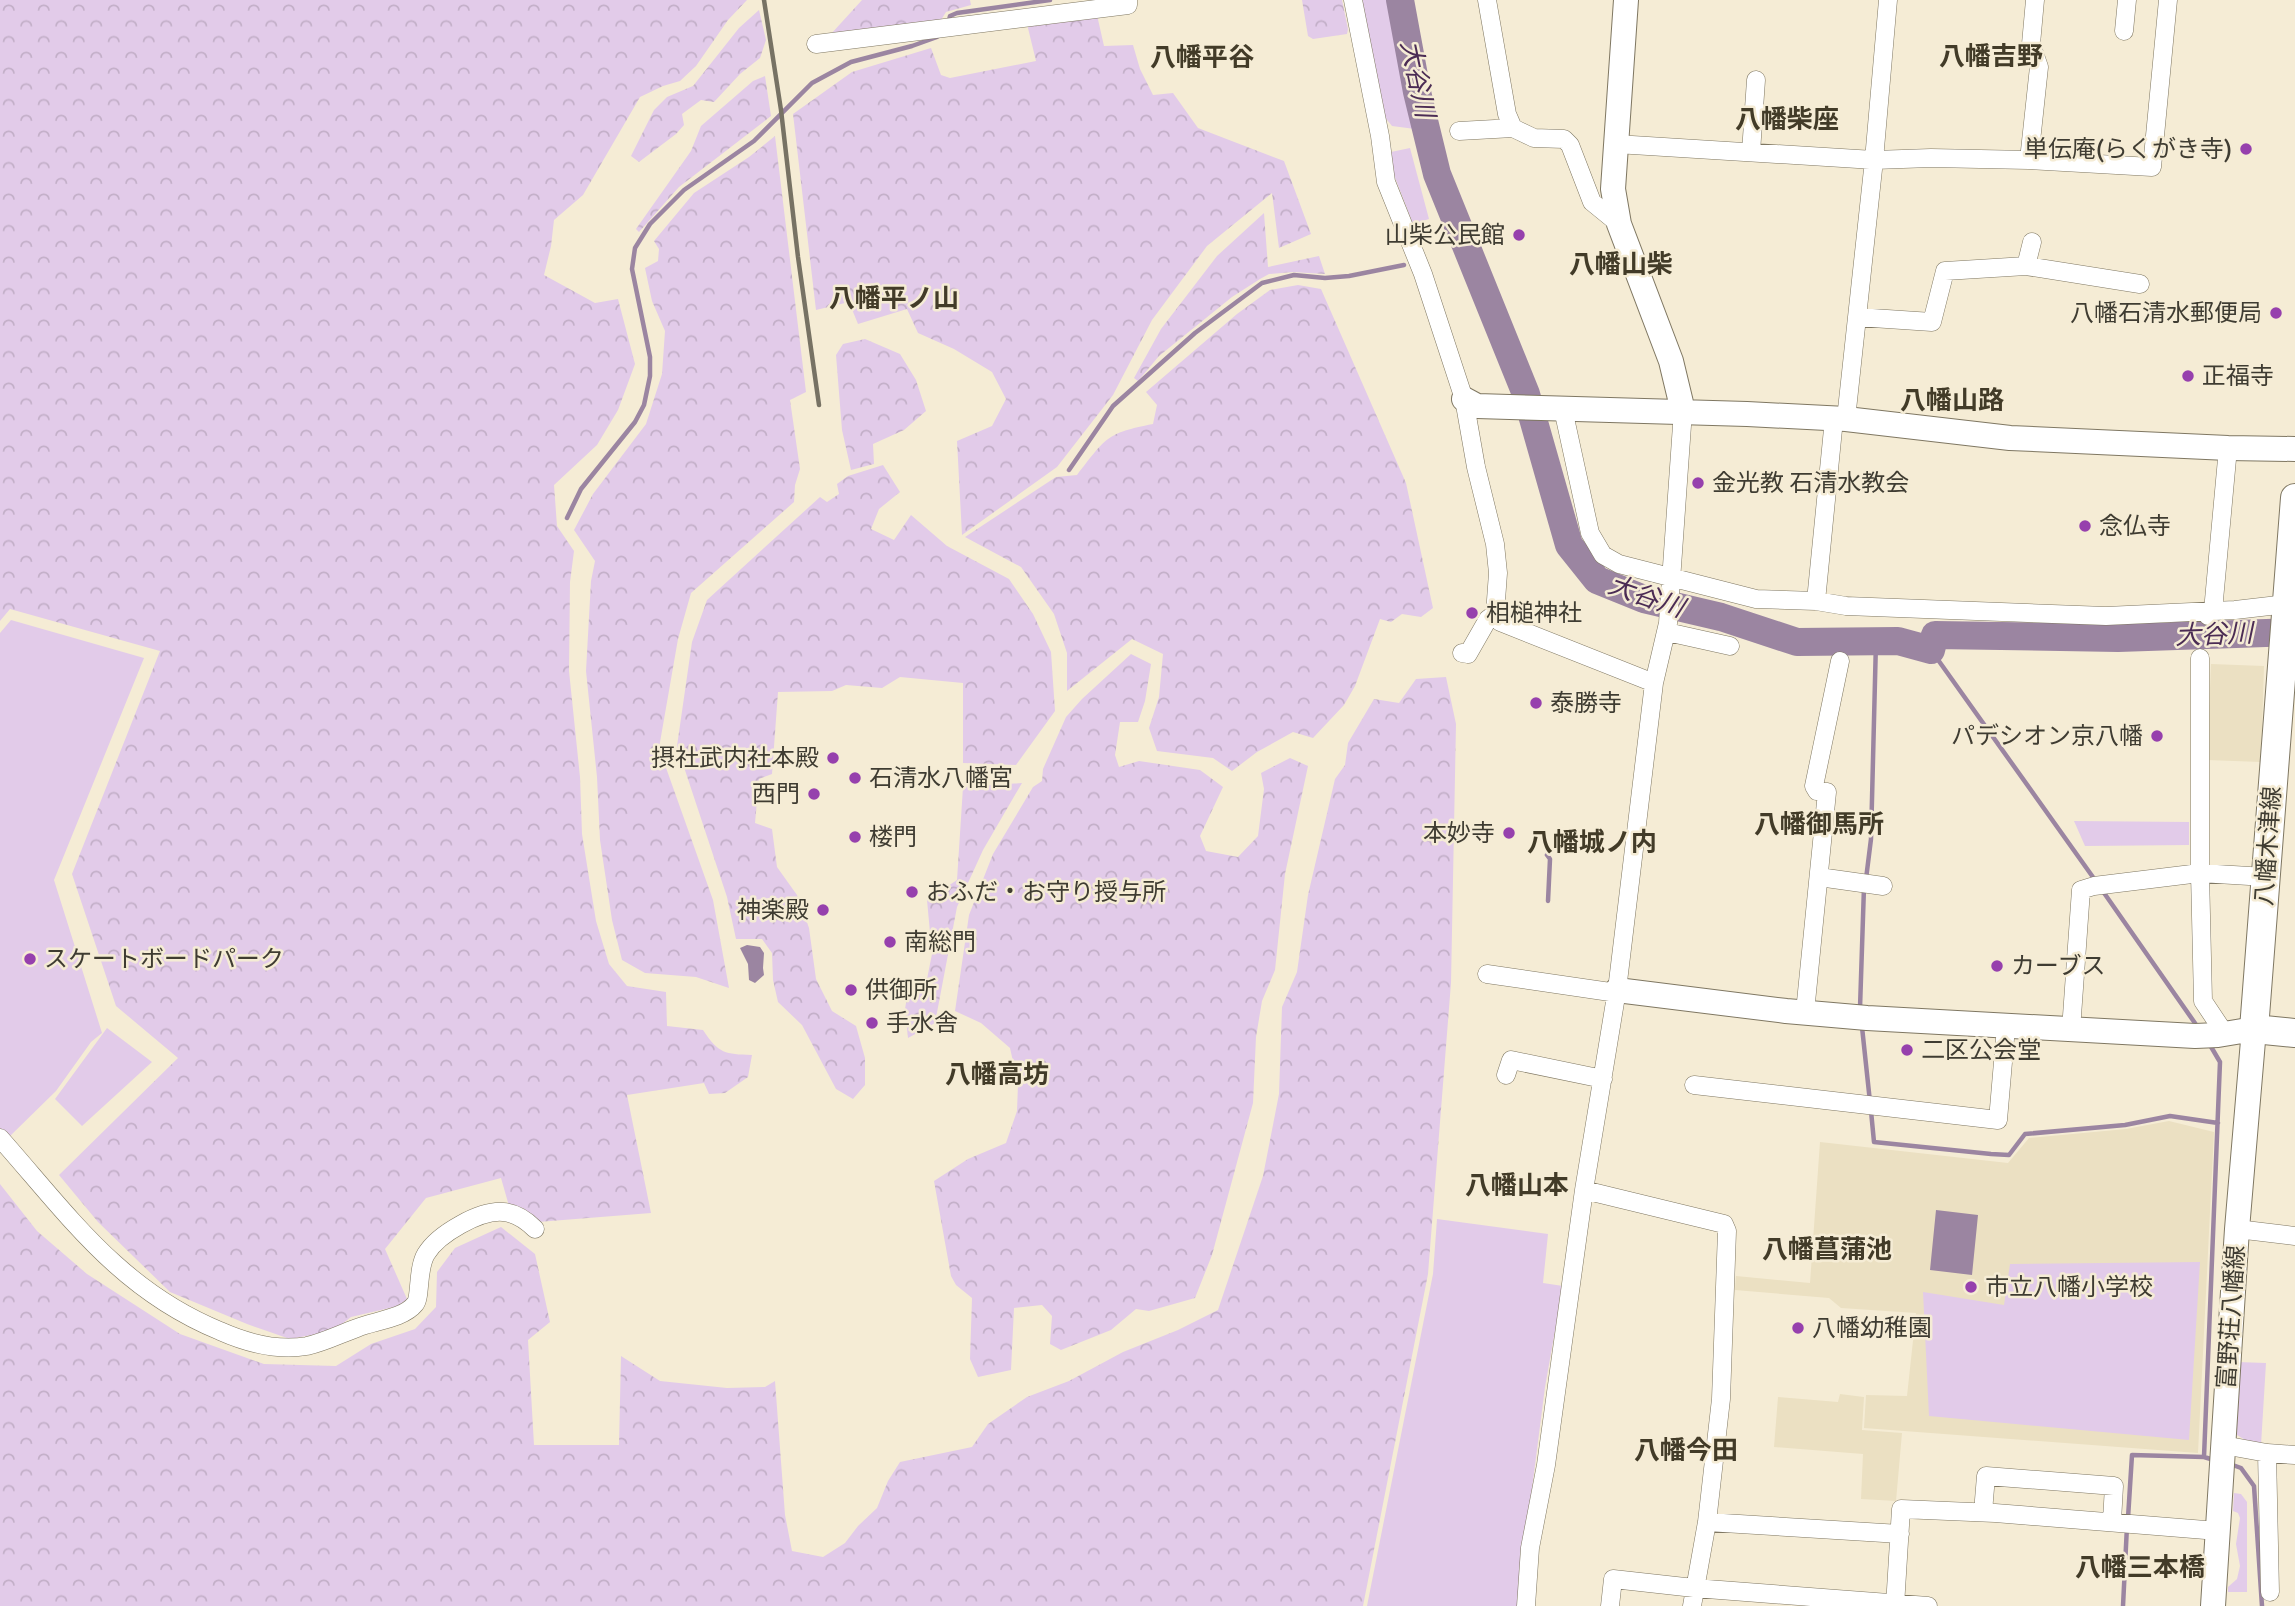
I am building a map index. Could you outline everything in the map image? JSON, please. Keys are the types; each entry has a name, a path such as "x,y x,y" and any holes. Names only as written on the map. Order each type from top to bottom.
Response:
{"main road":[{"name":"八幡木津線","path":"2254,1029 2282,658 2289,605 2295,498"},
{"path":"2254,1029 2295,1033"}],"street":[{"path":"816,44 1128,5 1128,0"},
{"path":"1353,0 1380,136 1386,182 1423,274 1464,399 1476,467 1495,544 1498,573 1495,614 1500,622 1654,683"},
{"path":"1487,0 1507,114 1513,128"},
{"path":"1526,1606 1530,1548 1546,1465 1584,1190 1617,991 1654,683 1667,628 1683,411 1671,361 1619,224 1613,189 1626,0"},
{"path":"1816,601 1840,419 1857,317 1888,0"},
{"path":"2029,160 2039,67 2031,44 2035,0"},
{"path":"2124,31 2127,0"},
{"path":"1616,144 1874,160 2029,160 2152,167 2168,0"},
{"path":"1751,152 1756,80"},
{"path":"1459,131 1513,128 1534,138 1564,139 1570,145 1592,202 1619,224"},
{"path":"2026,266 2032,242"},
{"path":"1857,317 1932,323 1945,271 2026,266 2140,284"},
{"path":"1464,399 1477,406 1683,411 1840,419 2010,438 2295,449"},
{"path":"1559,409 1590,533 1603,555 1619,564 1671,579 1756,599 1816,601 1859,607 2106,616 2211,613 2289,605"},
{"path":"2211,613 2228,448"},
{"path":"1462,653 1468,654 1488,619 1495,614"},
{"path":"1667,628 1730,646"},
{"path":"2203,656 2200,873 2203,1001 2213,1035"},
{"path":"1805,1012 1827,792 1817,791 1814,786 1840,661"},
{"path":"2071,1030 2081,890 2115,883 2200,873 2266,877"},
{"path":"1819,877 1871,885"},
{"path":"1487,974 1862,1017 2006,1027 2213,1035 2254,1029"},
{"path":"1694,1085 1998,1120 2006,1027"},
{"name":"富野荘八幡線","path":"2213,1606 2237,1229 2254,1029"},
{"path":"1506,1075 1511,1060 1602,1079"},
{"path":"0,1138 74,1226 155,1298 193,1320 237,1339 270,1346 292,1348 336,1338 414,1306 418,1299 421,1266 427,1252 436,1241 462,1224 503,1212 517,1215 535,1229"},
{"path":"1584,1190 1724,1224 1727,1231 1721,1399 1707,1522 1693,1597"},
{"path":"2237,1229 2295,1236"},
{"path":"2223,1445 2295,1455"},
{"path":"2267,1453 2270,1592"},
{"path":"1983,1512 1986,1476 2114,1486 2121,1522"},
{"path":"1895,1605 1901,1509 1983,1512 2218,1531"},
{"path":"1707,1522 1899,1534"},
{"path":"1611,1606 1613,1579 1693,1597 1928,1606"}],"shaded area":[{"path":"2211,664 2264,666 2261,762 2207,760"},
{"path":"747,945 760,947 764,953 764,975 755,983 749,980 748,964 740,948"},
{"name":"市立八幡小学校","path":"2169,1121 2214,1132 2198,1453 1864,1428 1866,1395 1907,1396 1916,1313 1841,1308 1829,1298 1735,1290 1736,1276 1810,1283 1820,1142 2008,1163 2029,1138 2126,1129"},
{"path":"1936,1210 1978,1215 1972,1275 1930,1270"},
{"path":"1840,1394 1864,1397 1862,1430 1902,1433 1896,1501 1861,1499 1863,1454 1774,1447 1778,1397 1838,1402"}],"green space":[{"path":"0,0 747,0 728,20 696,66 680,81 640,97 583,195 554,220 544,275 595,303 618,299 635,364 618,410 597,445 554,485 557,526 574,551 570,582 569,671 580,777 582,834 596,921 609,964 627,986 666,992 667,1026 703,1030 723,1051 752,1055 748,1077 725,1093 709,1094 704,1083 627,1095 651,1213 538,1222 523,1208 509,1206 501,1178 426,1198 385,1249 407,1299 398,1306 351,1317 333,1331 290,1339 170,1292 98,1222 59,1175 178,1058 116,1006 72,874 160,651 10,609 0,621"},
{"path":"862,0 970,0 971,5 946,12 941,20 831,34"},
{"path":"1302,0 1342,0 1347,34 1313,39 1308,36"},
{"path":"1359,0 1390,0 1415,129 1392,126 1383,115"},
{"path":"759,10 766,40 760,58 740,74 714,102 701,100 682,114 684,125 676,134 639,162 631,156 654,110 667,97 693,86 739,28"},
{"path":"1097,15 1104,46 1133,45 1140,69 1153,95 1173,93 1198,128 1284,161 1311,234 1279,248 1272,193 1207,246 1152,320 1113,395 1057,467 962,535 957,441 992,426 1006,399 992,372 954,349 918,333 907,309 858,324 849,302 816,310 793,114 852,72 931,48 941,75 950,78 1036,61 1027,24"},
{"path":"765,76 771,116 679,187 639,232 636,229 691,151 701,126 753,81"},
{"path":"775,136 806,392 790,400 800,469 794,502 691,593 678,639 659,748 713,900 729,988 696,977 645,973 622,960 612,920 600,840 597,777 586,671 591,581 595,561 574,530 593,494 646,424 662,374 665,331 652,301 645,268 658,261 659,249 654,241 694,193 749,157"},
{"path":"1410,148 1429,219 1413,224 1392,170 1391,152"},
{"path":"1264,213 1268,267 1319,256 1325,274 1269,274 1232,297 1159,356 1138,381 1134,378 1161,329 1217,256"},
{"path":"1298,285 1321,289 1406,483 1433,608 1421,617 1402,614 1391,622 1380,619 1355,686 1344,705 1313,738 1293,732 1257,752 1232,771 1213,758 1157,751 1149,728 1159,697 1163,654 1132,639 1067,691 1067,653 1054,614 1021,567 965,537 1056,477 1077,475 1101,445 1116,434 1153,424 1157,405 1146,392 1237,314 1270,290"},
{"path":"865,339 900,354 916,380 926,411 904,430 873,444 874,464 851,470 842,430 836,355 843,344"},
{"path":"883,465 900,492 879,509 871,529 894,540 911,515 947,546 1009,579 1033,614 1051,652 1055,711 1016,765 963,763 963,683 900,677 882,688 846,685 832,691 778,692 772,774 759,779 755,823 772,829 777,867 797,895 809,928 816,979 832,1011 856,1026 865,1058 865,1085 853,1099 836,1089 802,1025 778,1002 773,980 772,953 762,939 736,939 727,897 677,746 692,642 707,600 820,497 827,502 839,494 837,484 848,476"},
{"path":"11,620 144,658 54,880 102,1033 91,1042 56,1091 8,1138 0,1128 0,633"},
{"path":"1131,654 1151,664 1145,701 1138,722 1120,722 1115,755 1119,767 1139,761 1200,770 1223,787 1200,836 1206,851 1238,857 1258,836 1264,789 1261,773 1290,758 1308,766 1285,874 1275,970 1262,1001 1256,1037 1253,1103 1212,1255 1195,1298 1149,1311 1136,1309 1111,1330 1061,1350 1050,1344 1052,1316 1042,1305 1014,1308 1011,1370 978,1377 970,1359 972,1298 956,1285 951,1276 934,1181 968,1159 1006,1143 1017,1111 1018,1084 1010,1048 981,1023 955,1011 969,915 993,854 1033,787 1042,781 1043,769 1066,717"},
{"path":"1446,677 1456,724 1451,983 1428,1274 1363,1606 0,1606 0,1184 37,1231 87,1274 180,1334 264,1364 336,1366 371,1344 415,1329 436,1307 437,1272 455,1248 501,1227 535,1254 550,1322 528,1340 534,1445 619,1445 621,1356 660,1381 727,1388 765,1387 775,1381 785,1515 792,1551 823,1557 845,1543 877,1508 888,1481 900,1462 972,1447 988,1424 1027,1397 1069,1381 1123,1352 1178,1330 1218,1310 1263,1176 1279,1094 1282,1007 1297,972 1308,895 1335,779 1345,765 1348,743 1374,699 1399,703 1416,679"},
{"path":"1022,783 983,850 957,907 935,1023 908,1038 905,1009 907,997 926,984 932,954 927,900 957,880 963,787"},
{"path":"2074,821 2189,822 2189,845 2085,846"},
{"path":"107,1028 152,1062 82,1126 55,1099"},
{"path":"1437,1219 1548,1234 1543,1283 1563,1286 1545,1387 1517,1606 1367,1606 1433,1274"},
{"path":"2200,1262 2189,1440 1929,1416 1923,1292 2004,1305 2010,1264"},
{"path":"2237,1362 2266,1363 2261,1445 2252,1444 2232,1432"},
{"path":"2234,1493 2241,1494 2247,1502 2247,1592 2228,1592 2228,1587 2237,1579 2240,1566 2236,1544 2240,1518 2238,1513 2233,1511"}],"waterway":[{"path":"948,24 950,16 957,13 1050,0"},
{"name":"大谷川","path":"1400,0 1417,92 1437,174 1526,394 1569,545 1597,580 1644,599 1721,617 1797,642 1898,641 1931,650 1935,635 2118,638 2295,632"},
{"path":"567,518 581,489 635,422 644,405 650,376 650,357 632,269 635,248 650,224 684,190 754,141 812,83 851,62 937,37"},
{"path":"1069,470 1113,406 1195,333 1262,283 1294,275 1325,278 1349,276 1404,265"},
{"path":"1866,879 1871,839 1876,641"},
{"path":"1931,650 2095,880"},
{"path":"1547,855 1550,859 1548,901"},
{"path":"1860,1008 1864,887"},
{"path":"2102,890 2197,1026"},
{"path":"1862,1027 1870,1102"},
{"path":"2204,1457 2220,1062 2210,1045"},
{"path":"1871,1111 1874,1142 2009,1155 2025,1134 2125,1125 2170,1116 2218,1123"},
{"path":"2128,1518 2132,1455 2204,1457 2214,1460"},
{"path":"2230,1464 2241,1468 2254,1486 2262,1606"},
{"path":"2123,1606 2127,1526"}],"railway":[{"path":"764,0 819,405"}],"place":[{"name":"単伝庵(らくがき寺)","path":"2246,149"},
{"name":"山柴公民館","path":"1519,235"},
{"name":"八幡石清水郵便局","path":"2276,313"},
{"name":"正福寺","path":"2188,376"},
{"name":"金光教 石清水教会","path":"1698,483"},
{"name":"念仏寺","path":"2085,526"},
{"name":"相槌神社","path":"1472,613"},
{"name":"泰勝寺","path":"1536,703"},
{"name":"パデシオン京八幡","path":"2157,736"},
{"name":"摂社武内社本殿","path":"833,758"},
{"name":"石清水八幡宮","path":"855,778"},
{"name":"西門","path":"814,794"},
{"name":"本妙寺","path":"1509,833"},
{"name":"楼門","path":"855,837"},
{"name":"おふだ・お守り授与所","path":"912,892"},
{"name":"神楽殿","path":"823,910"},
{"name":"南総門","path":"890,942"},
{"name":"スケートボードパーク","path":"30,959"},
{"name":"カーブス","path":"1997,966"},
{"name":"供御所","path":"851,990"},
{"name":"手水舎","path":"872,1023"},
{"name":"二区公会堂","path":"1907,1050"},
{"name":"市立八幡小学校","path":"1971,1287"},
{"name":"八幡幼稚園","path":"1798,1328"}],"district":[{"name":"八幡吉野","path":"1991,57"},
{"name":"八幡平谷","path":"1202,58"},
{"name":"八幡柴座","path":"1787,120"},
{"name":"八幡山柴","path":"1621,265"},
{"name":"八幡平ノ山","path":"894,299"},
{"name":"八幡山路","path":"1952,401"},
{"name":"八幡御馬所","path":"1819,825"},
{"name":"八幡城ノ内","path":"1592,843"},
{"name":"八幡高坊","path":"997,1075"},
{"name":"八幡山本","path":"1517,1186"},
{"name":"八幡菖蒲池","path":"1827,1250"},
{"name":"八幡今田","path":"1686,1451"},
{"name":"八幡三本橋","path":"2140,1568"}]}
